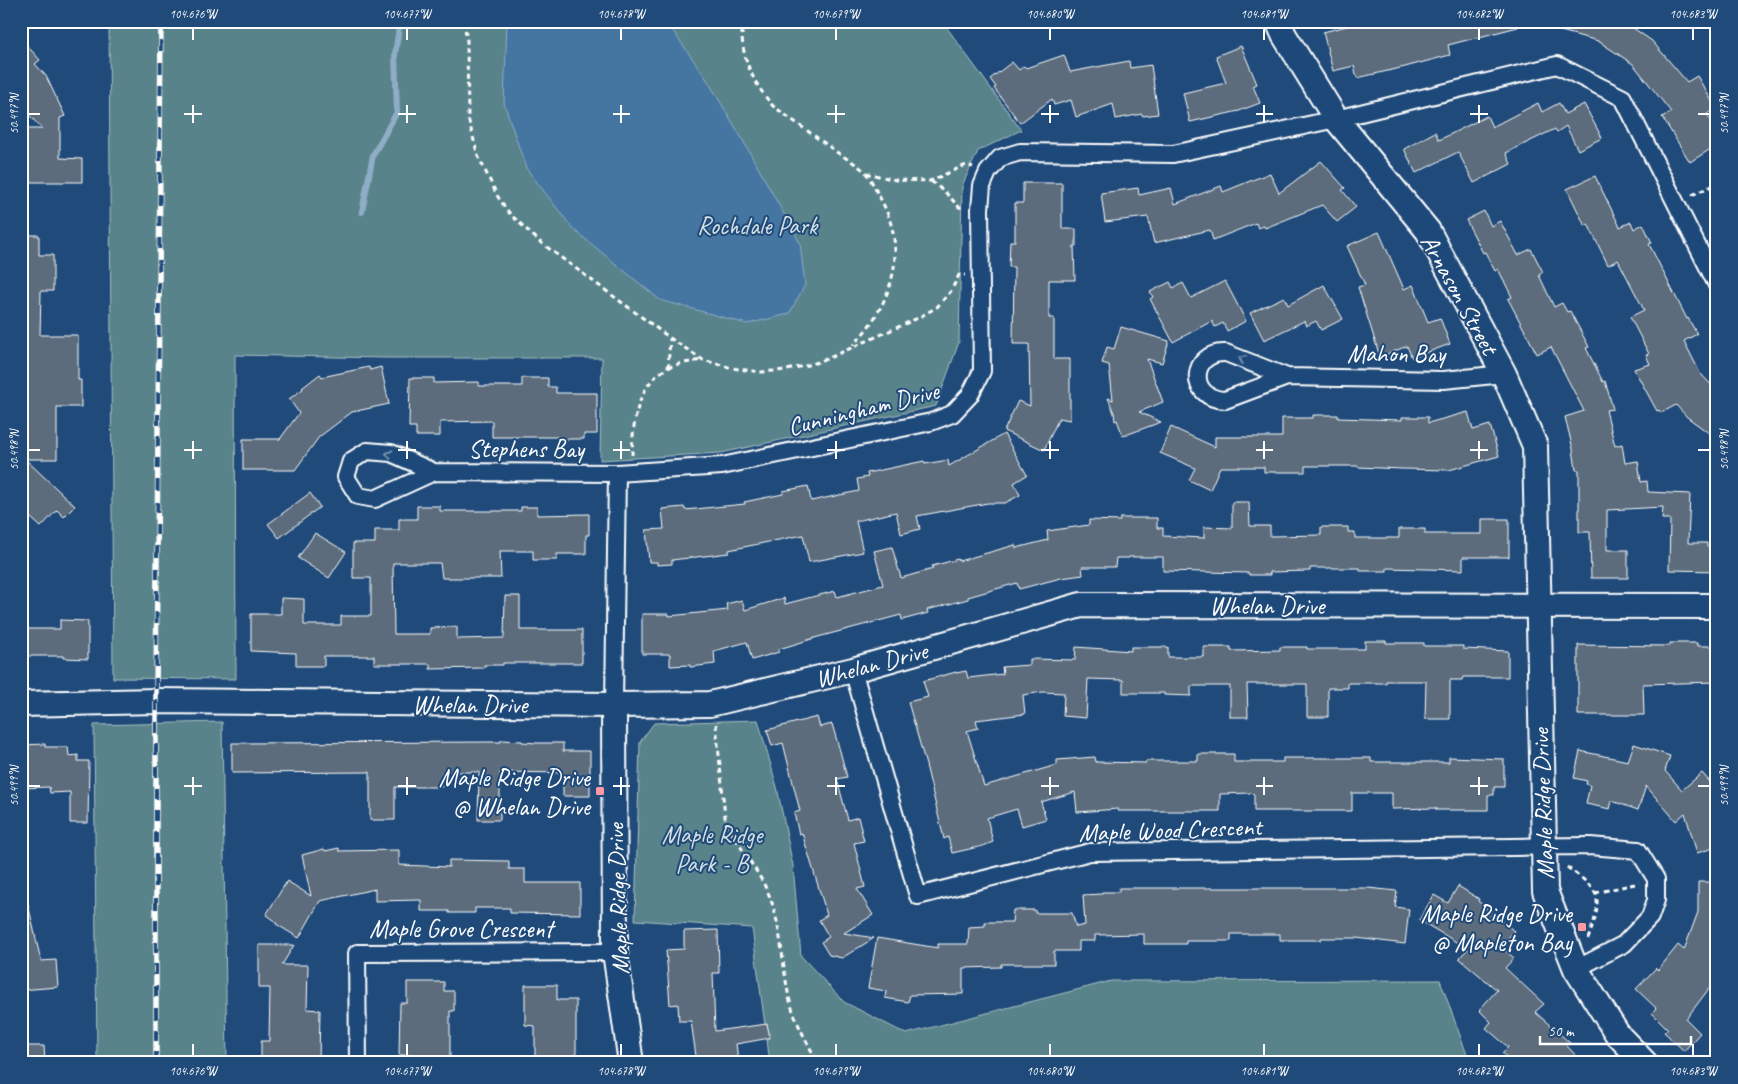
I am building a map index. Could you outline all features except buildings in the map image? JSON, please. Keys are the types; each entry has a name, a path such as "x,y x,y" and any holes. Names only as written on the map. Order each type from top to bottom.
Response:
{"street":[{"name":"Arnason Street","path":"1278,21 1284,34 1336,118 1428,231 1504,374 1535,446 1538,605"},
{"path":"988,172 1000,158 1020,152 1173,154 1336,118 1557,65 1624,98 1717,285"},
{"name":"Cunningham Drive","path":"625,472 722,466 931,422 952,414 970,395 982,371 980,209 982,186 988,172"},
{"name":"Mahon Bay","path":"1287,377 1225,400 1217,400 1209,397 1203,391 1199,384 1198,376 1199,368 1204,360 1218,352 1226,353 1287,377 1444,380 1504,374"},
{"name":"Stephens Bay","path":"434,472 394,492 375,499 358,496 346,477 350,461 367,450 391,453 434,472 625,472"},
{"path":"614,705 625,472"},
{"name":"Whelan Drive","path":"21,704 166,701 614,705 710,704 853,670 1081,605 1717,606"},
{"name":"Maple Ridge Drive","path":"1538,605 1545,891 1576,969 1618,1034 1645,1063"},
{"name":"Maple Wood Crescent","path":"853,670 918,896 1090,852 1543,847"},
{"name":"Maple Ridge Drive","path":"614,705 615,952 631,1063"},
{"path":"1543,847 1590,846 1638,850 1656,879 1656,900 1650,917 1624,944 1576,969"},
{"name":"Maple Grove Crescent","path":"358,1063 357,953 615,952"}],"path":[{"path":"464,21 467,41 468,118 478,156 498,197 510,214 540,242 670,338 703,360 732,368 761,372 787,370 829,358 918,318 937,307 951,291 959,275 980,275"},
{"path":"743,21 743,44 747,63 763,95 773,106 866,173 896,180 930,181 966,165 988,172"},
{"path":"850,347 874,320 885,300 894,270 895,247 892,224 866,173"},
{"path":"930,181 946,193 959,207 980,209"},
{"path":"1676,202 1717,184"},
{"path":"668,368 670,338"},
{"path":"625,472 632,454 634,426 642,395 651,382 668,368 703,360"},
{"path":"710,704 716,724 724,817 770,897 775,912 789,997 794,1014 818,1063"},
{"path":"1543,847 1592,887 1595,893 1594,923 1576,969"},
{"path":"1595,893 1656,879"}],"green space":[{"name":"Rochdale Park","path":"109,21 942,21 1021,130 978,151 962,186 959,342 936,406 721,453 600,460 602,358 385,358 235,355 236,679 113,678"},
{"name":"Maple Ridge Park - B","path":"758,720 777,787 793,866 801,956 844,1002 906,1034 1111,981 1440,980 1470,1063 770,1063 752,928 635,920 640,742 654,723"},
{"path":"222,722 227,1063 97,1063 94,725"}],"water":[{"path":"507,21 666,21 706,78 800,243 805,285 789,314 747,324 660,300 573,229 526,168 504,103"}],"waterway":[{"path":"362,212 373,155 397,112 395,54 400,21"}],"railway":[{"path":"156,1063 156,701 161,21"}],"place":[{"name":"Maple Ridge Drive @ Whelan Drive","path":"600,791"},
{"name":"Maple Ridge Drive @ Mapleton Bay","path":"1582,927"}]}
